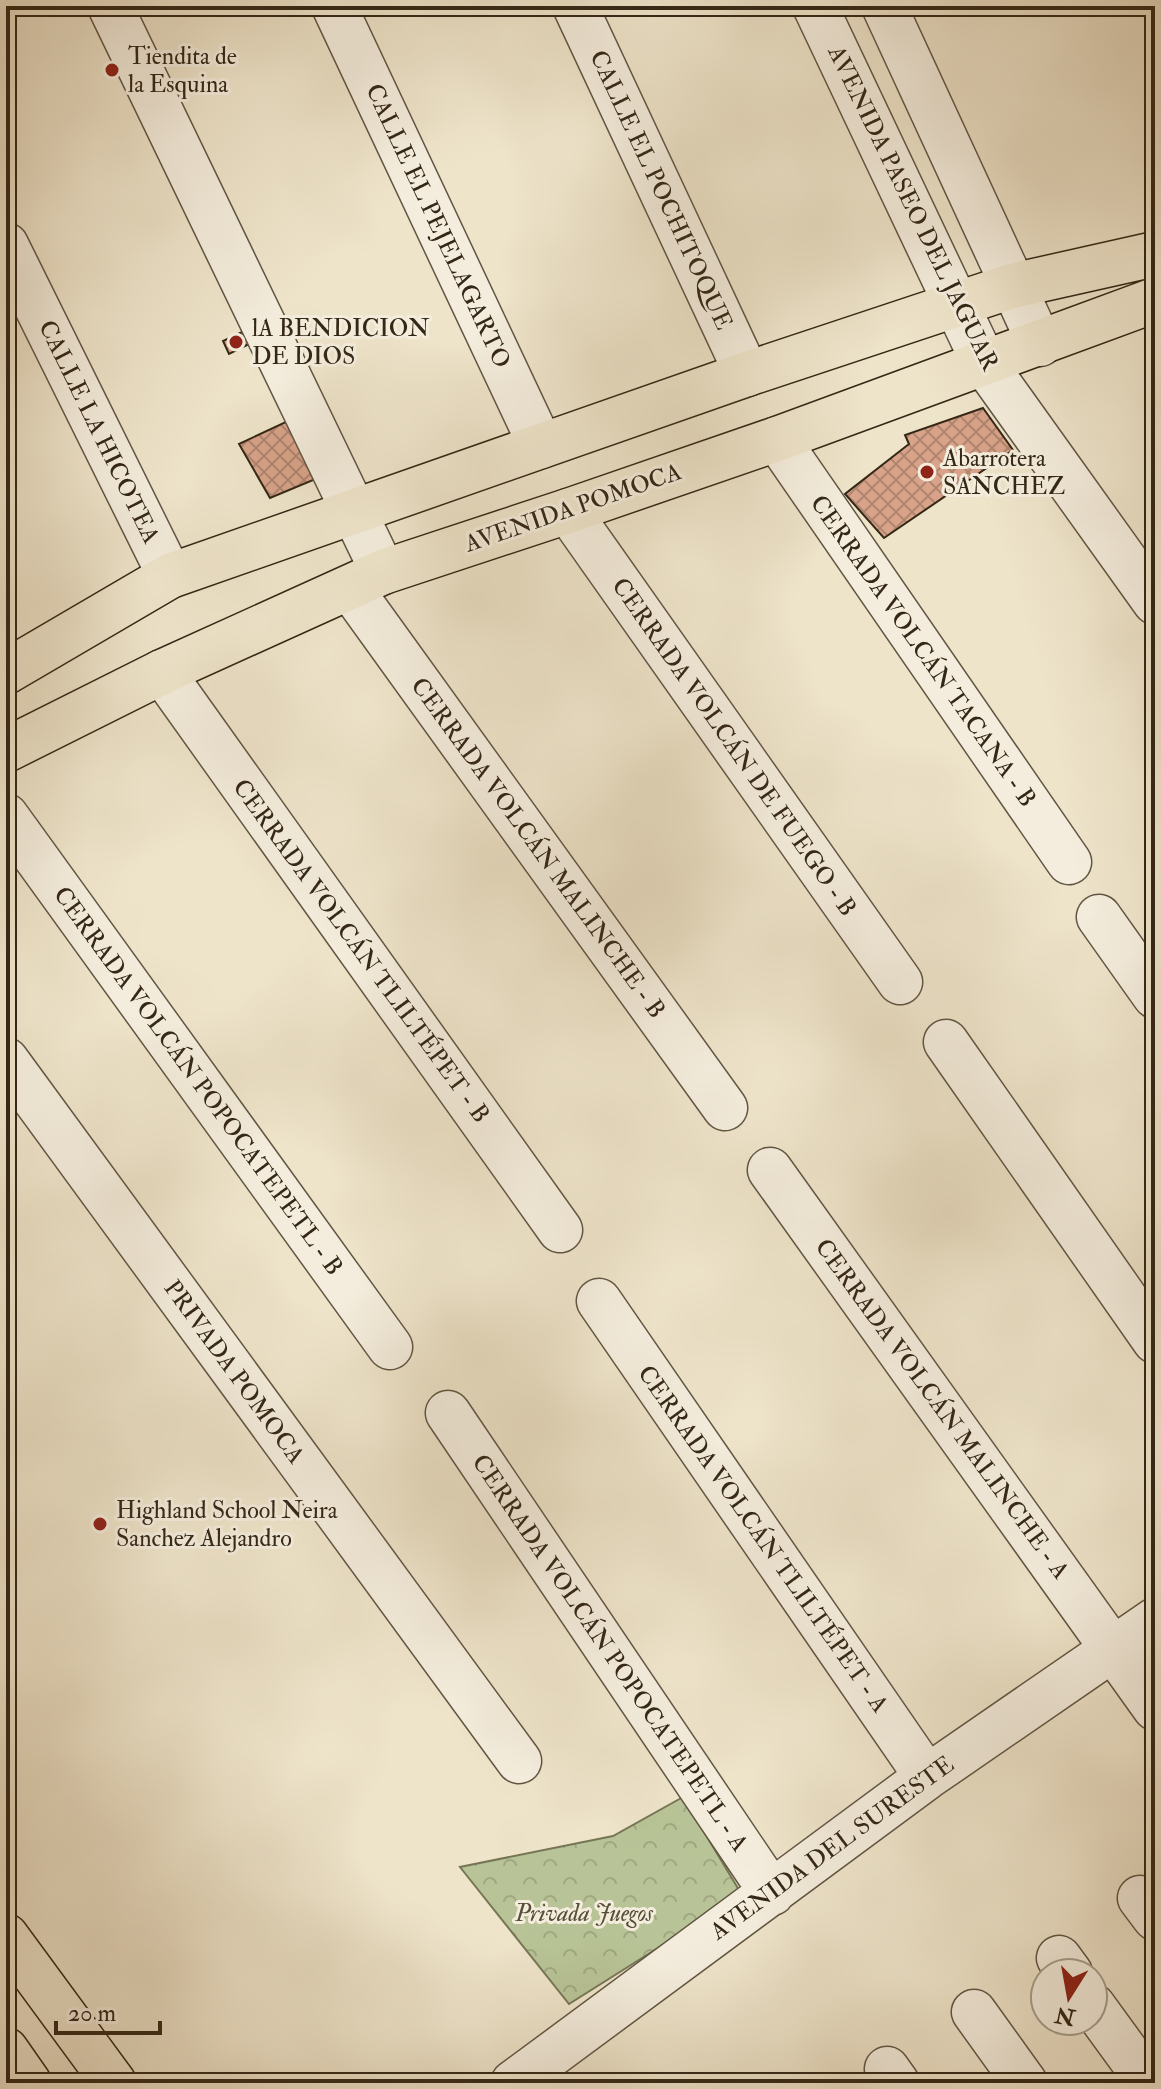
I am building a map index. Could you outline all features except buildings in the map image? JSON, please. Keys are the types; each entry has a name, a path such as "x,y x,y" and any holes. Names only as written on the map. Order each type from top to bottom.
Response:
{"main road":[{"path":"6,672 170,576 747,374 1012,286 1155,254"},
{"name":"AVENIDA POMOCA","path":"7,749 162,672 366,580 777,439 1155,300"},
{"path":"6,1936 114,2083"},
{"path":"6,2050 29,2083"}],"street":[{"name":"CERRADA VOLCÁN MALINCHE - B","path":"110,6 354,512 366,580 725,1108"},
{"name":"CALLE EL PEJELAGARTO","path":"334,6 541,446"},
{"name":"CALLE EL POCHITOQUE","path":"575,6 747,374"},
{"name":"AVENIDA PASEO DEL JAGUAR","path":"815,6 984,363 1155,602"},
{"path":"884,6 1040,344"},
{"name":"CALLE LA HICOTEA","path":"6,245 170,576"},
{"name":"CERRADA VOLCÁN TACANA - B","path":"777,439 1069,862"},
{"name":"CERRADA VOLCÁN DE FUEGO - B","path":"568,511 900,982"},
{"name":"CERRADA VOLCÁN TLILTÉPET - B","path":"162,672 560,1230"},
{"name":"CERRADA VOLCÁN POPOCATEPETL - B","path":"6,816 390,1347"},
{"path":"1099,917 1155,996"},
{"path":"946,1042 1155,1341"},
{"name":"PRIVADA POMOCA","path":"6,1060 519,1761"},
{"name":"CERRADA VOLCÁN MALINCHE - A","path":"770,1170 1155,1708"},
{"name":"CERRADA VOLCÁN TLILTÉPET - A","path":"599,1301 927,1777"},
{"name":"CERRADA VOLCÁN POPOCATEPETL - A","path":"448,1413 772,1893"},
{"name":"AVENIDA DEL SURESTE","path":"513,2083 927,1777 1155,1620"},
{"path":"974,2012 1025,2083"},
{"path":"1109,2028 1149,2083"}],"green space":[{"name":"Privada Juegos","path":"683,1797 742,1895 569,2004 460,1867 613,1836"}],"place":[{"name":"Tiendita de la Esquina","path":"112,70"},
{"name":"lA BENDICION DE DIOS","path":"236,342"},
{"name":"Abarrotera SANCHEZ","path":"927,472"},
{"name":"Highland School Neira Sanchez Alejandro","path":"100,1524"}]}
